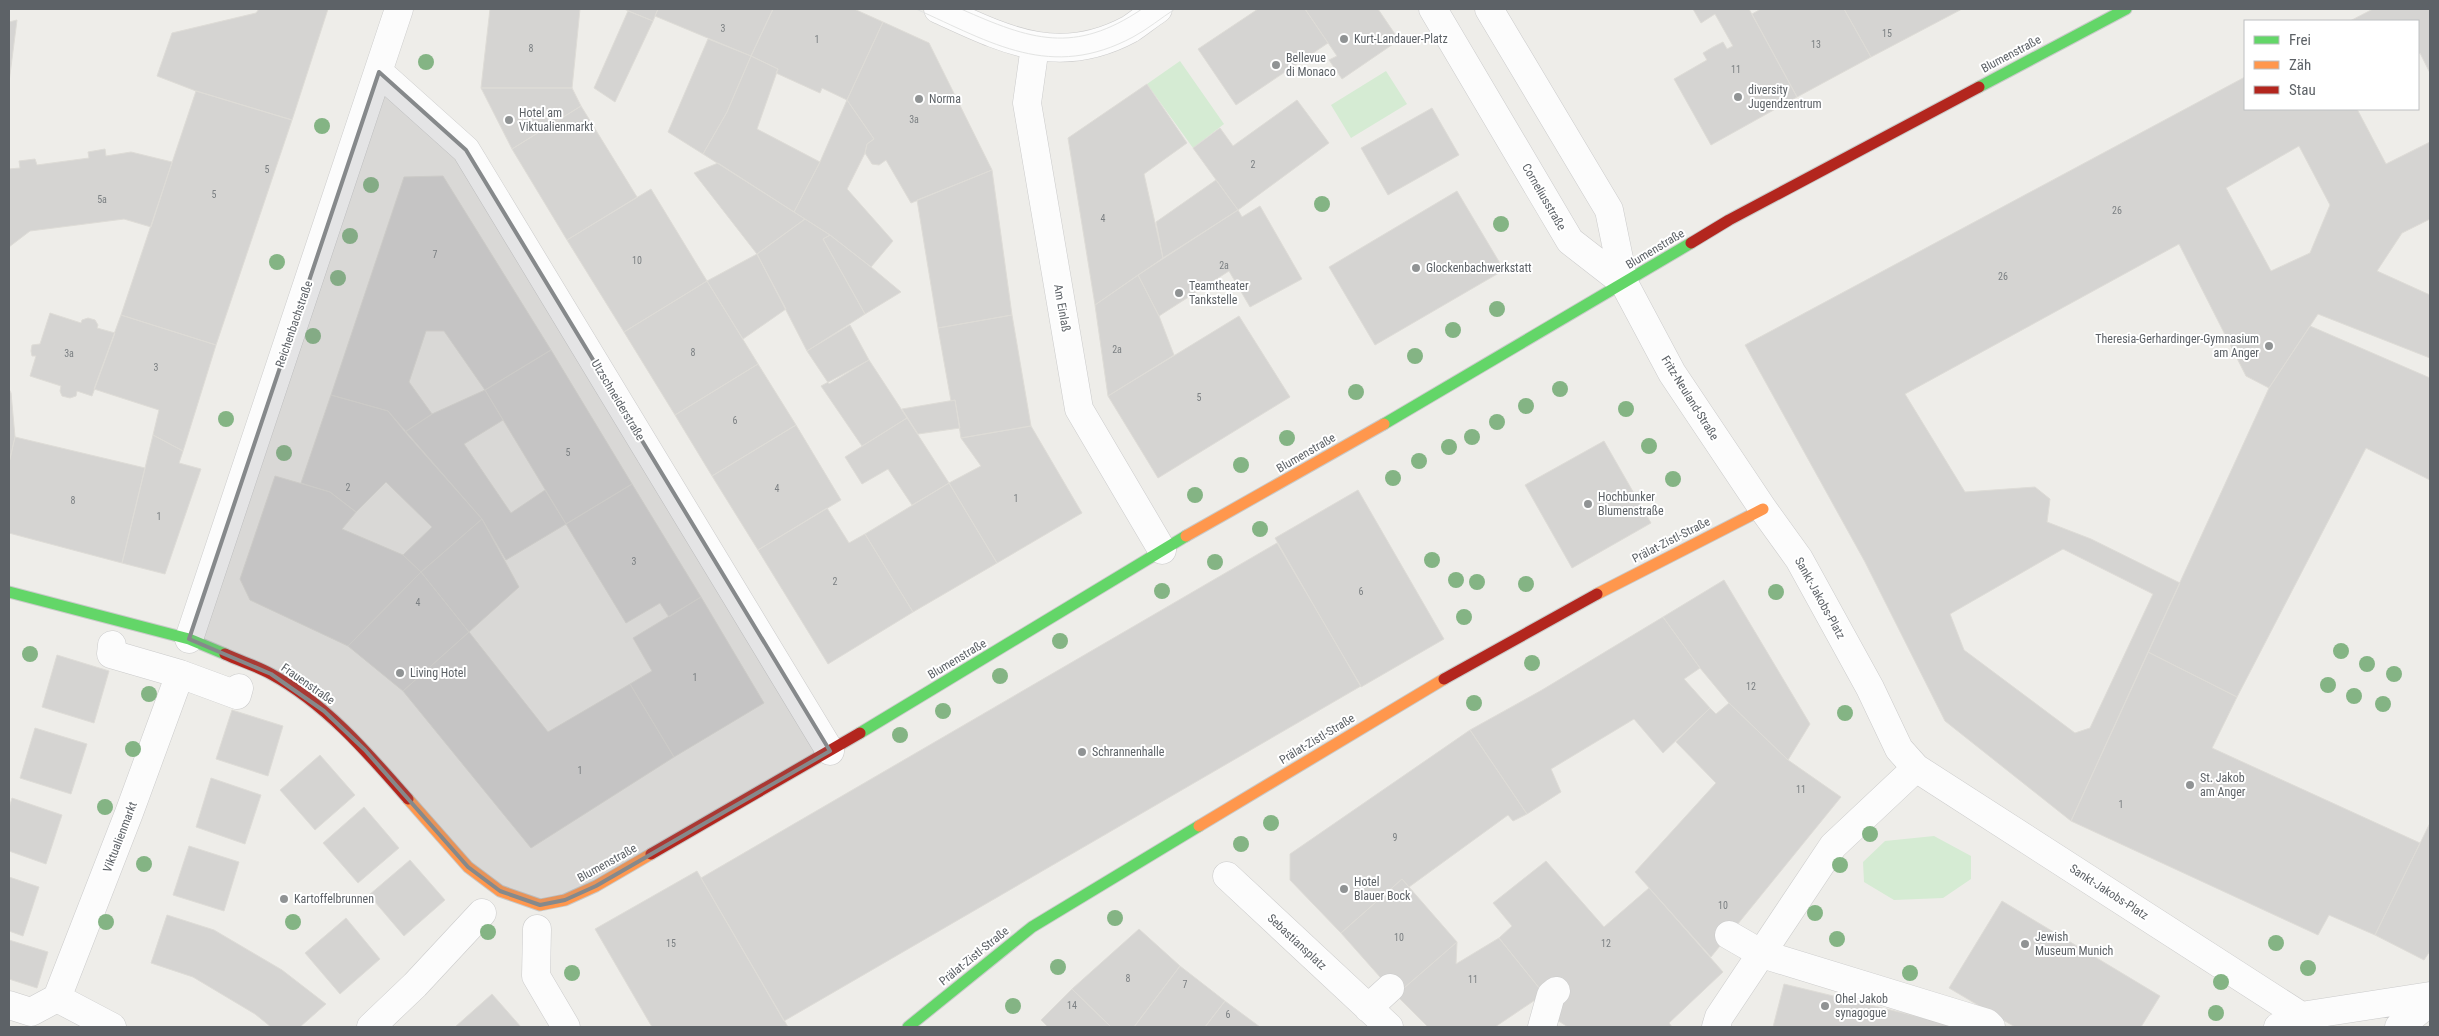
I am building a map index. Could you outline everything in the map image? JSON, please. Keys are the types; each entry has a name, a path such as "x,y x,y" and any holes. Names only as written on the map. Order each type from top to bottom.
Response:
{"main road":[{"name":"Blumenstraße","path":"500,890 540,905 565,900 596,886 830,751 1162,550 1348,445 1728,220 2126,9"},
{"name":"Prälat-Zistl-Straße","path":"908,1027 1032,927 1477,658 1674,553 1763,509"},
{"name":"Frauenstraße","path":"9,592 188,639 271,674 324,710 366,750 468,867 500,890"}],"street":[{"name":"Reichenbachstraße","path":"188,639 399,9"},
{"path":"938,9 1002,38 1036,46 1065,49 1098,42 1130,28 1158,9"},
{"name":"Corneliusstraße","path":"1432,9 1570,241 1624,283"},
{"path":"1489,9 1609,210 1624,283"},
{"name":"Am Einlaß","path":"1036,46 1027,104 1080,409 1162,550"},
{"name":"Utzschneiderstraße","path":"379,72 466,150 830,751"},
{"name":"Fritz-Neuland-Straße","path":"1624,283 1672,372 1763,509"},
{"name":"Sankt-Jakobs-Platz","path":"1763,509 1799,559 1908,759 2295,1023 2428,1005"},
{"path":"112,645 111,654 180,674 236,695 239,688"},
{"name":"Viktualienmarkt","path":"56,998 129,813 180,674"},
{"path":"1716,1027 1720,1017 1833,846 1908,759"},
{"name":"Sebastiansplatz","path":"1227,876 1389,1027"},
{"path":"371,1027 415,985 482,913"},
{"path":"537,929 536,976 566,1027"},
{"path":"1729,935 1762,954 1987,1023 1991,1027"},
{"path":"1368,1008 1390,988"},
{"path":"1542,1027 1551,995 1556,991"},
{"path":"9,1005 31,1012 56,998 112,1027"},
{"name":"Sankt-Jakobs-Platz","path":"2399,1027 2428,1005"}],"highlighted area":[{"path":"379,72 466,150 830,751 596,886 565,900 540,905 500,891 468,867 365,750 324,711 271,674 189,639"}],"green space":[{"path":"1180,61 1224,124 1193,148 1147,84"},
{"path":"1386,71 1407,104 1351,138 1331,105"},
{"path":"1934,836 1971,856 1971,879 1943,898 1894,900 1864,882 1863,862 1885,841"}],"building":[{"path":"259,9 328,9 292,120 196,91 157,76 172,33 256,13"},
{"path":"490,9 580,9 572,88 481,88"},
{"path":"624,9 658,9 653,21"},
{"path":"658,9 773,9 751,56 655,16"},
{"path":"773,9 854,9 883,22 847,100 822,88 820,93 776,73 778,69 751,56"},
{"path":"1258,9 1305,9 1328,43 1236,105 1198,49"},
{"path":"1305,9 1378,9 1399,40 1342,79 1329,60 1337,56"},
{"path":"1693,9 1749,9 1797,97 1711,145 1674,79 1707,60 1703,53 1713,47 1723,42 1727,49 1733,46 1715,14 1701,23"},
{"path":"1761,9 1844,9 1871,57 1797,97 1752,14"},
{"path":"1844,9 1962,9 1871,57"},
{"path":"2373,9 2430,9 2430,73 2419,54 2419,20 2352,20"},
{"path":"628,11 653,21 615,102 594,88"},
{"path":"17,20 9,82 9,22"},
{"path":"883,22 929,43 992,170 911,203 886,160 879,165 872,164 865,153 867,144 874,139 847,100"},
{"path":"708,39 751,56 727,112 703,154 668,132"},
{"path":"751,56 778,69 757,129 820,162 794,212 703,154 727,112"},
{"path":"2244,78 2244,110 2358,110 2386,164 2430,142 2430,219 2402,233 2377,271 2430,295 2430,358 2318,314 2269,388 2246,376 2179,244 1905,394 1965,492 2035,487 2050,499 2047,522 2091,539 2180,583 2071,821 1945,721 1865,562 1745,345","holes":["2299,146 2330,205 2310,253 2271,271 2226,188","2063,549 2153,594 2090,728 2075,733 1964,650 1950,614"]},
{"path":"1147,84 1187,143 1144,174 1163,258 1095,305 1068,138"},
{"path":"481,88 572,88 581,106 512,149"},
{"path":"196,91 292,120 216,345 121,315"},
{"path":"847,100 874,139 867,144 865,153 847,189 893,241 871,267 830,235 794,212 820,162"},
{"path":"1297,100 1329,143 1238,210 1193,148 1220,128 1233,146"},
{"path":"581,106 637,197 567,240 512,149"},
{"path":"1432,108 1459,155 1388,195 1361,148"},
{"path":"105,149 106,156 131,152 172,162 151,227 124,219 30,231 9,247 9,169 20,168 19,161 35,159 37,165 89,158 88,152"},
{"path":"718,163 805,219 757,254 694,173"},
{"path":"992,170 1012,315 938,328 917,200"},
{"path":"443,176 551,350 485,390 444,331 426,331 409,382 432,414 405,432 388,411 331,395 404,177"},
{"path":"1216,180 1238,210 1163,258 1156,222"},
{"path":"651,189 707,281 624,332 567,240"},
{"name":"Glockenbachwerkstatt","path":"1457,191 1504,270 1375,345 1329,267"},
{"name":"Teamtheater Tankstelle","path":"1260,206 1302,279 1250,307 1229,271 1159,316 1138,275 1238,210 1242,217"},
{"path":"805,219 830,235 823,239 865,314 807,351 757,254"},
{"path":"830,235 901,292 865,314 823,239"},
{"path":"757,254 786,309 743,339 707,281"},
{"path":"1138,275 1159,316 1174,355 1108,396 1095,305"},
{"path":"707,281 758,364 675,415 624,332"},
{"path":"50,313 81,323 82,320 88,318 95,320 98,325 97,328 115,333 92,396 77,391 76,396 70,398 62,396 61,386 30,376 36,356 32,356 32,345 40,344"},
{"path":"121,315 216,345 183,451 153,435 159,410 94,389"},
{"path":"1012,315 1031,426 961,438 955,400 951,401 938,328"},
{"path":"1239,316 1290,397 1158,478 1108,396"},
{"path":"850,325 869,360 829,384 807,351"},
{"path":"2310,326 2430,378 2430,480 2366,448 2237,697 2148,652 2269,388"},
{"path":"551,350 632,484 566,524 485,390"},
{"path":"869,360 907,418 862,446 821,386"},
{"path":"758,364 796,425 712,476 675,415"},
{"path":"9,389 15,437 9,463"},
{"path":"485,390 503,420 464,444 511,513 545,490 566,524 506,560 482,519 405,432 432,414"},
{"path":"331,395 388,411 482,519 421,572 403,555 432,527 386,482 356,512 330,492 301,483"},
{"path":"955,400 960,428 918,434 902,409"},
{"path":"907,418 949,483 912,505 888,469 862,484 845,457"},
{"path":"796,425 841,500 758,550 712,476"},
{"path":"1031,426 1082,513 997,563 949,483 981,466 961,438"},
{"path":"153,435 183,451 179,463 201,469 165,574 122,563"},
{"path":"15,437 145,468 122,563 9,533 9,463"},
{"name":"Hochbunker Blumenstraße","path":"1604,441 1651,523 1572,568 1525,485"},
{"path":"275,476 330,492 356,512 342,529 403,555 421,572 348,646 250,600 240,579"},
{"path":"949,483 997,563 913,612 865,534"},
{"path":"632,484 701,597 669,617 660,603 626,623 566,524"},
{"path":"1358,490 1444,639 1361,687 1275,538"},
{"path":"827,508 849,543 865,534 913,612 828,664 758,550"},
{"path":"482,519 519,587 469,632 421,572"},
{"name":"Schrannenhalle","path":"1277,543 1361,686 784,1021 701,878"},
{"path":"421,572 469,632 403,691 348,646"},
{"path":"1724,580 1810,724 1788,760 1729,703 1700,668 1663,617"},
{"path":"701,597 764,703 674,757 630,684 652,671 633,638"},
{"path":"1663,617 1700,668 1684,679 1710,708 1663,753 1634,719 1551,769 1561,792 1527,814 1470,730 1542,690"},
{"path":"469,632 548,732 630,684 674,757 531,848 403,691"},
{"name":"St. Jakob am Anger","path":"2148,652 2237,697 2212,748 2420,843 2375,935 2329,915 2318,935 2071,821"},
{"path":"57,655 109,671 94,723 42,707"},
{"path":"1729,703 1788,760 1841,797 1711,957 1635,872 1716,783 1676,742 1710,708 1716,714"},
{"path":"232,710 283,726 268,776 216,759"},
{"path":"35,728 87,744 71,794 20,778"},
{"path":"1470,730 1527,814 1513,821 1508,815 1409,887 1402,879 1341,933 1290,880 1290,854"},
{"path":"320,755 355,795 315,830 280,790"},
{"path":"211,778 261,795 245,844 196,827"},
{"path":"12,798 62,815 46,864 9,851 9,808"},
{"path":"364,807 399,848 358,883 323,843"},
{"path":"2430,823 2430,951 2424,960 2375,935"},
{"path":"189,846 239,862 224,911 173,895"},
{"path":"410,860 445,900 404,936 369,895"},
{"path":"1546,861 1604,927 1649,888 1723,972 1669,1023 1672,1027 1568,1027 1557,1020 1562,1008 1556,1000 1544,994 1499,938 1512,926 1493,903"},
{"path":"697,871 788,1027 652,1027 595,929"},
{"path":"9,877 39,887 23,936 9,931"},
{"path":"1402,879 1457,942 1396,995 1341,933"},
{"name":"Jewish Museum Munich","path":"2002,901 2160,996 2141,1027 2015,1027 1949,988"},
{"path":"167,915 214,930 282,970 326,1004 300,1027 271,1027 255,1014 193,977 151,963"},
{"path":"346,918 380,959 340,994 305,953"},
{"path":"1139,929 1180,966 1134,1027 1111,1027 1072,989"},
{"path":"1499,938 1544,994 1495,1027 1428,1027 1396,995 1457,942 1456,964"},
{"path":"9,940 48,952 37,988 9,979"},
{"path":"1180,966 1225,1001 1205,1027 1134,1027"},
{"name":"Ohel Jakob synagogue","path":"1784,984 1961,1027 1773,1027"},
{"path":"1072,989 1111,1027 1048,1027 1041,1020"},
{"path":"492,994 521,1027 455,1027"},
{"path":"1225,1001 1260,1027 1205,1027"}],"tram line":[{"path":"916,9 996,44 1022,52 1048,56 1075,56 1103,50 1139,34 1175,9"},
{"path":"961,9 1009,29 1052,38 1095,33 1118,23 1142,9"}],"traffic: fast":[{"path":"1979,87 2126,9"},
{"path":"1384,424 1691,243"},
{"path":"860,733 1186,536"},
{"path":"9,592 189,639 225,654"},
{"path":"908,1027 1032,927 1199,826"}],"traffic: slow":[{"path":"1186,536 1384,424"},
{"path":"1597,594 1763,509"},
{"path":"1199,826 1444,679"},
{"path":"408,799 468,867 500,891 540,905 565,900 596,886 651,854"}],"traffic: jam":[{"path":"1691,243 1729,220 1979,87"},
{"path":"1444,679 1597,594"},
{"path":"225,654 260,668 291,686 310,700 362,747 408,799"},
{"path":"651,854 860,733"}],"place":[{"name":"Kurt-Landauer-Platz","path":"1344,39"},
{"name":"Bellevue di Monaco","path":"1276,65"},
{"name":"diversity Jugendzentrum","path":"1738,97"},
{"name":"Norma","path":"919,99"},
{"name":"Hotel am Viktualienmarkt","path":"509,120"},
{"name":"Glockenbachwerkstatt","path":"1416,268"},
{"name":"Teamtheater Tankstelle","path":"1179,293"},
{"name":"Theresia-Gerhardinger-Gymnasium am Anger","path":"2269,346"},
{"name":"Hochbunker Blumenstraße","path":"1588,504"},
{"name":"Living Hotel","path":"400,673"},
{"name":"Schrannenhalle","path":"1082,752"},
{"name":"St. Jakob am Anger","path":"2190,785"},
{"name":"Hotel Blauer Bock","path":"1344,889"},
{"name":"Kartoffelbrunnen","path":"284,899"},
{"name":"Jewish Museum Munich","path":"2025,944"},
{"name":"Ohel Jakob synagogue","path":"1825,1006"}]}
